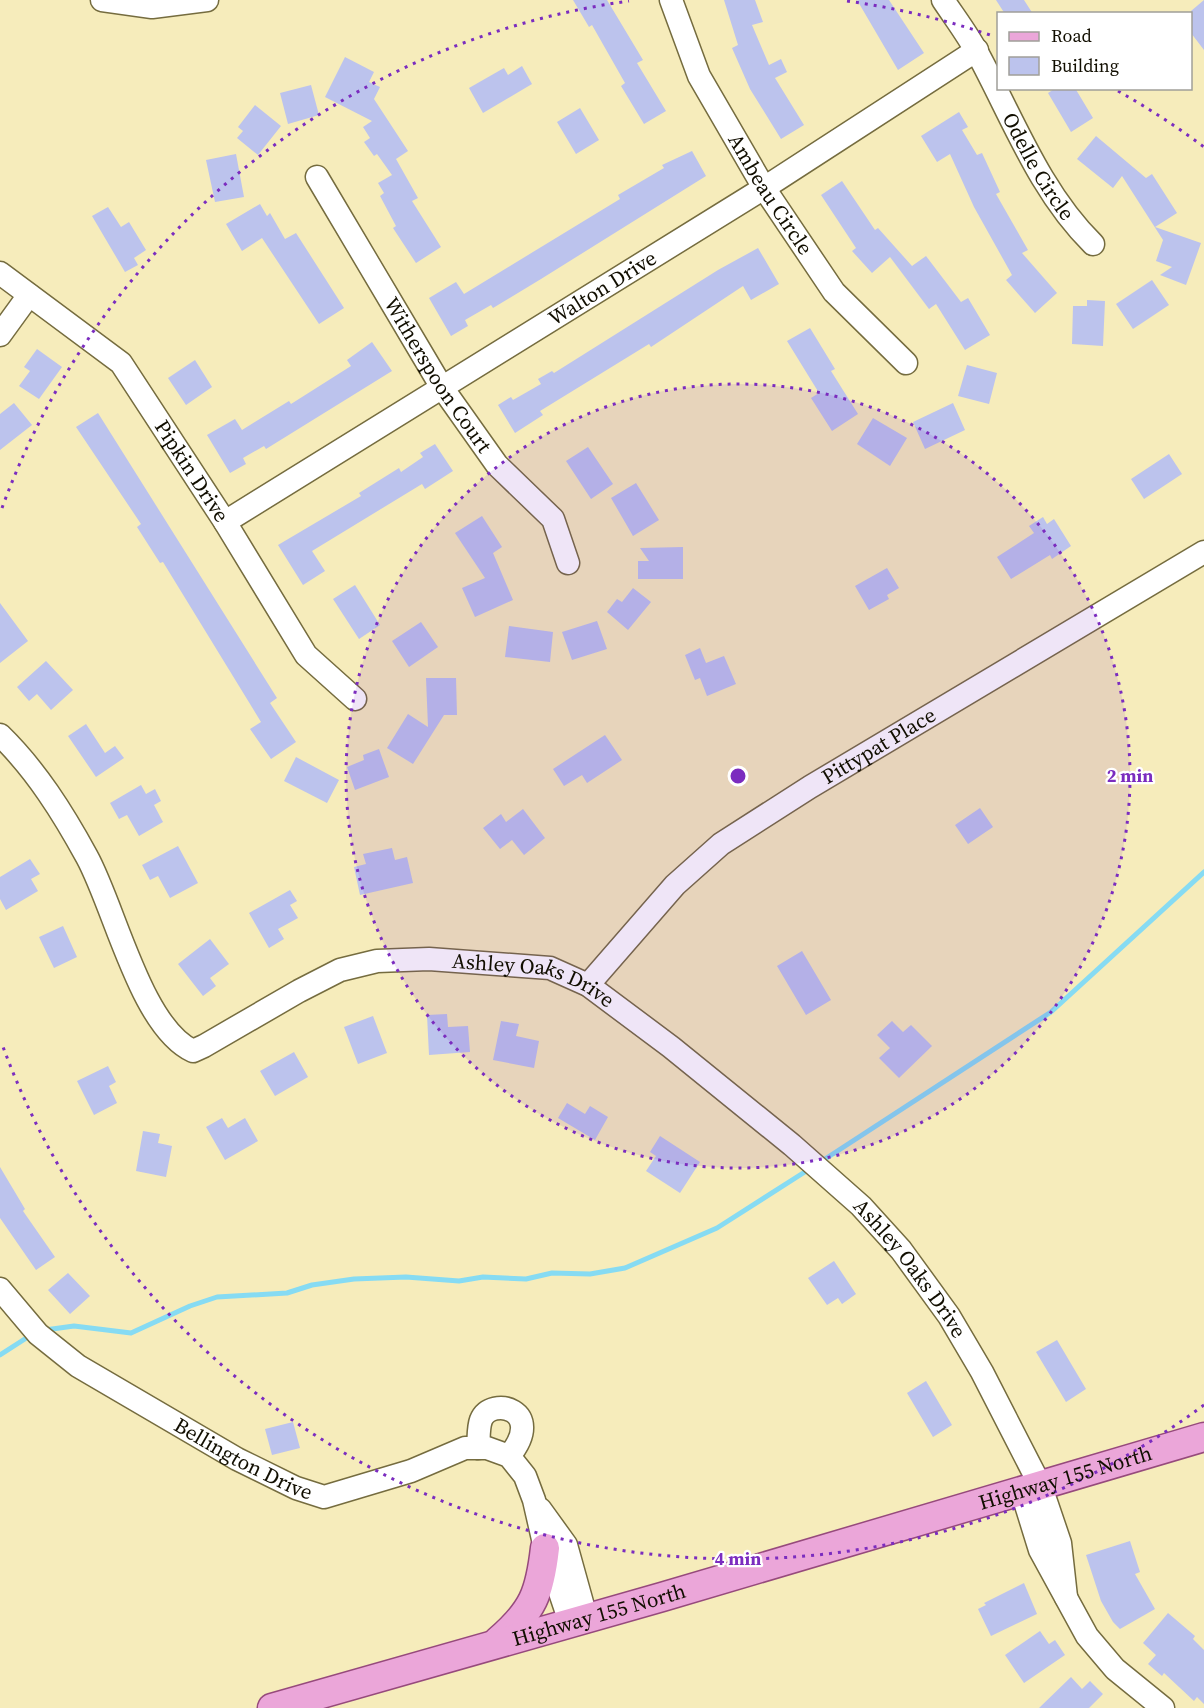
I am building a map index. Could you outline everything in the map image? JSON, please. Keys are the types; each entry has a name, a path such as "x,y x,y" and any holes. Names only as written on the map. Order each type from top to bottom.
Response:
{"main road":[{"name":"Highway 155 North","path":"272,1708 1032,1490 1204,1437"},
{"path":"495,1644 520,1622 540,1589 545,1548"}],"street":[{"path":"102,0 152,7 207,0"},
{"name":"Ambeau Circle","path":"671,0 699,76 764,188 834,292 906,363"},
{"name":"Odelle Circle","path":"943,0 977,50 997,89"},
{"name":"Walton Drive","path":"225,522 441,386 764,188 977,50"},
{"name":"Odelle Circle","path":"997,90 1047,187 1070,222 1093,244"},
{"name":"Witherspoon Court","path":"317,177 441,386 497,465 553,519 568,563"},
{"name":"Pipkin Drive","path":"0,273 121,363 225,522 306,655 355,699"},
{"path":"0,335 29,295"},
{"name":"Pittypat Place","path":"588,985 675,885 721,844 810,787 1204,552"},
{"name":"Ashley Oaks Drive","path":"0,735 38,776 88,858 109,904 144,994 162,1026 193,1051 340,970 377,961 429,959 550,968 588,985 671,1047 792,1145 861,1206 901,1250 954,1325 982,1372 1032,1490 1060,1543 1066,1597 1095,1648 1115,1669 1135,1700"},
{"name":"Bellington Drive","path":"0,1289 38,1334 78,1366 237,1459 296,1488 324,1497 411,1471 465,1448 487,1448 509,1456"},
{"path":"478,1448 480,1422 483,1416 494,1409 508,1409 519,1417 523,1433 509,1456 525,1476 534,1500 545,1548 578,1619"},
{"path":"534,1500 566,1545 578,1619"},
{"path":"1135,1700 1163,1708"}],"building":[{"path":"573,0 607,0 643,60 637,63 666,111 644,124 621,86 625,83 592,25 589,27"},
{"path":"724,0 755,0 763,22 752,25 769,65 781,59 787,72 775,78 804,125 781,139 750,89 732,48 738,45"},
{"path":"857,0 889,0 924,53 898,70"},
{"path":"996,0 1024,0 1032,12 1004,12"},
{"path":"1204,0 1204,50 1192,34 1191,11"},
{"path":"345,57 374,72 369,82 380,87 374,99 408,151 396,159 418,198 412,201 441,247 416,263 393,228 396,226 380,196 384,193 378,183 392,175 377,154 374,156 364,142 370,138 363,127 372,121 325,97"},
{"path":"522,66 532,84 483,113 469,88 504,68 508,75"},
{"path":"311,85 319,115 288,124 280,93"},
{"path":"1053,90 1076,90 1093,118 1071,132 1048,93"},
{"path":"255,105 281,126 258,155 237,138 243,131 238,127"},
{"path":"580,108 599,140 576,154 557,122"},
{"path":"959,112 968,127 962,130 977,155 982,153 1000,192 996,194 1028,250 1022,253 1057,293 1035,313 1006,280 1012,275 974,207 950,154 937,162 921,136"},
{"path":"1096,136 1146,178 1152,174 1177,213 1155,227 1201,243 1186,285 1160,275 1172,267 1156,261 1163,240 1122,176 1113,188 1077,159"},
{"path":"692,151 706,176 493,308 491,305 465,320 468,326 451,336 429,298 456,282 464,294 620,199 618,195 664,168 662,165"},
{"path":"236,154 244,197 215,202 206,160"},
{"path":"842,181 875,230 878,228 912,266 926,256 961,302 968,298 990,335 965,350 936,304 929,309 890,257 872,273 852,251 856,248 821,195"},
{"path":"260,204 267,216 270,213 285,239 296,233 344,308 319,324 262,238 242,251 226,224"},
{"path":"108,207 121,227 129,222 146,250 134,258 138,265 125,272 92,216"},
{"path":"758,248 779,284 751,300 743,286 651,347 649,344 540,411 543,415 515,433 498,405 511,397 513,400 541,384 538,379 552,371 554,373 718,270"},
{"path":"1152,280 1169,305 1133,329 1116,304"},
{"path":"1087,300 1105,301 1103,346 1072,344 1073,306 1087,306"},
{"path":"810,328 835,369 831,371 858,414 832,431 811,398 819,393 787,341"},
{"path":"372,342 392,371 266,449 264,446 243,458 246,464 230,473 207,435 235,419 242,430 289,401 291,404 351,366 347,360"},
{"path":"37,349 62,367 39,399 19,386 30,371 24,367"},
{"path":"195,360 212,387 186,405 168,378"},
{"path":"967,365 997,373 989,404 958,396"},
{"path":"14,403 32,425 0,450 0,414"},
{"path":"953,403 965,430 925,449 913,422"},
{"path":"98,413 277,698 270,703 296,742 271,759 250,729 261,722 163,562 160,563 137,527 141,524 76,427"},
{"path":"873,418 907,438 890,466 857,444"},
{"path":"435,444 453,471 425,489 422,484 312,551 325,571 303,585 278,545 361,496 359,493 399,468 401,472 423,457 420,453"},
{"path":"588,447 613,484 591,499 566,461"},
{"path":"1169,454 1182,474 1144,499 1131,479"},
{"path":"636,483 659,520 633,536 611,498"},
{"path":"482,516 502,547 493,553 513,600 475,617 462,588 485,578 455,533"},
{"path":"1043,517 1047,524 1054,519 1071,546 1052,559 1050,555 1011,579 997,557 1034,533 1029,526"},
{"path":"683,547 683,579 638,579 638,561 649,561 640,548"},
{"path":"887,568 899,588 887,595 889,599 869,610 855,586"},
{"path":"355,585 380,625 359,639 333,599"},
{"path":"633,588 651,602 628,630 607,612 617,599 622,602"},
{"path":"0,603 28,641 0,663"},
{"path":"597,621 607,649 572,660 562,632"},
{"path":"421,622 438,647 409,667 392,641"},
{"path":"509,626 553,632 550,662 505,657"},
{"path":"700,648 706,663 724,656 736,684 707,696 700,678 695,680 685,655"},
{"path":"46,661 73,690 51,710 37,694 29,701 17,687"},
{"path":"426,678 456,678 457,715 444,715 413,764 387,748 408,714 428,727"},
{"path":"86,724 105,753 115,746 124,758 96,777 68,736"},
{"path":"605,735 622,760 587,783 582,775 564,786 553,769"},
{"path":"379,749 389,777 355,790 347,767 364,760 363,755"},
{"path":"296,757 339,780 327,803 284,781"},
{"path":"141,785 146,794 155,789 161,801 154,805 163,822 139,836 127,815 119,819 110,803"},
{"path":"980,808 993,827 968,844 955,825"},
{"path":"523,809 545,838 524,855 512,840 500,849 483,828 501,814 506,822"},
{"path":"178,846 198,883 170,898 158,876 150,880 142,865"},
{"path":"392,848 395,860 407,857 413,883 360,895 354,867 366,864 363,854"},
{"path":"30,859 40,874 31,879 38,891 6,910 0,899 0,877"},
{"path":"290,890 297,901 290,905 298,918 278,929 284,939 269,948 249,913"},
{"path":"63,926 77,957 54,968 39,937"},
{"path":"210,939 229,964 210,978 216,986 203,996 178,964"},
{"path":"802,951 831,1000 806,1015 777,966"},
{"path":"447,1014 448,1027 468,1026 470,1052 429,1055 427,1015"},
{"path":"373,1016 387,1053 358,1064 344,1027"},
{"path":"501,1021 519,1024 516,1036 539,1041 534,1068 493,1060"},
{"path":"892,1021 903,1032 911,1025 932,1046 899,1078 879,1058 890,1048 877,1035"},
{"path":"294,1052 308,1077 275,1096 260,1071"},
{"path":"108,1066 116,1082 109,1086 117,1103 94,1115 77,1081"},
{"path":"567,1103 585,1114 590,1106 608,1117 595,1140 558,1118"},
{"path":"222,1118 228,1128 245,1118 258,1141 225,1160 206,1127"},
{"path":"143,1131 160,1134 158,1143 172,1146 166,1177 136,1171"},
{"path":"660,1136 700,1162 680,1193 646,1171 656,1156 650,1152"},
{"path":"0,1167 25,1209 23,1211 55,1257 36,1270 0,1218"},
{"path":"834,1261 856,1294 842,1304 838,1298 827,1305 808,1278"},
{"path":"68,1273 90,1296 70,1314 48,1290"},
{"path":"1057,1340 1086,1389 1066,1402 1036,1352"},
{"path":"926,1381 952,1425 933,1437 907,1393"},
{"path":"293,1422 300,1448 272,1455 265,1429"},
{"path":"1130,1541 1140,1572 1135,1574 1155,1609 1120,1629 1113,1622 1101,1601 1086,1555"},
{"path":"1024,1583 1037,1614 991,1636 978,1609 986,1605 984,1603"},
{"path":"1168,1613 1195,1636 1193,1639 1204,1650 1204,1704 1197,1697 1194,1701 1164,1673 1162,1676 1148,1664 1156,1655 1143,1643"},
{"path":"1040,1631 1049,1644 1055,1640 1065,1655 1024,1683 1005,1655"},
{"path":"1071,1677 1082,1689 1090,1681 1103,1694 1089,1708 1039,1708"}],"waterway":[{"path":"819,1163 1051,1012 1204,872"},
{"path":"45,1330 74,1326 131,1333 190,1306 217,1297 287,1293 312,1285 354,1279 406,1277 459,1281 483,1277 526,1279 552,1273 590,1274 625,1268 717,1228 811,1168"},
{"path":"0,1355 31,1335"}]}
